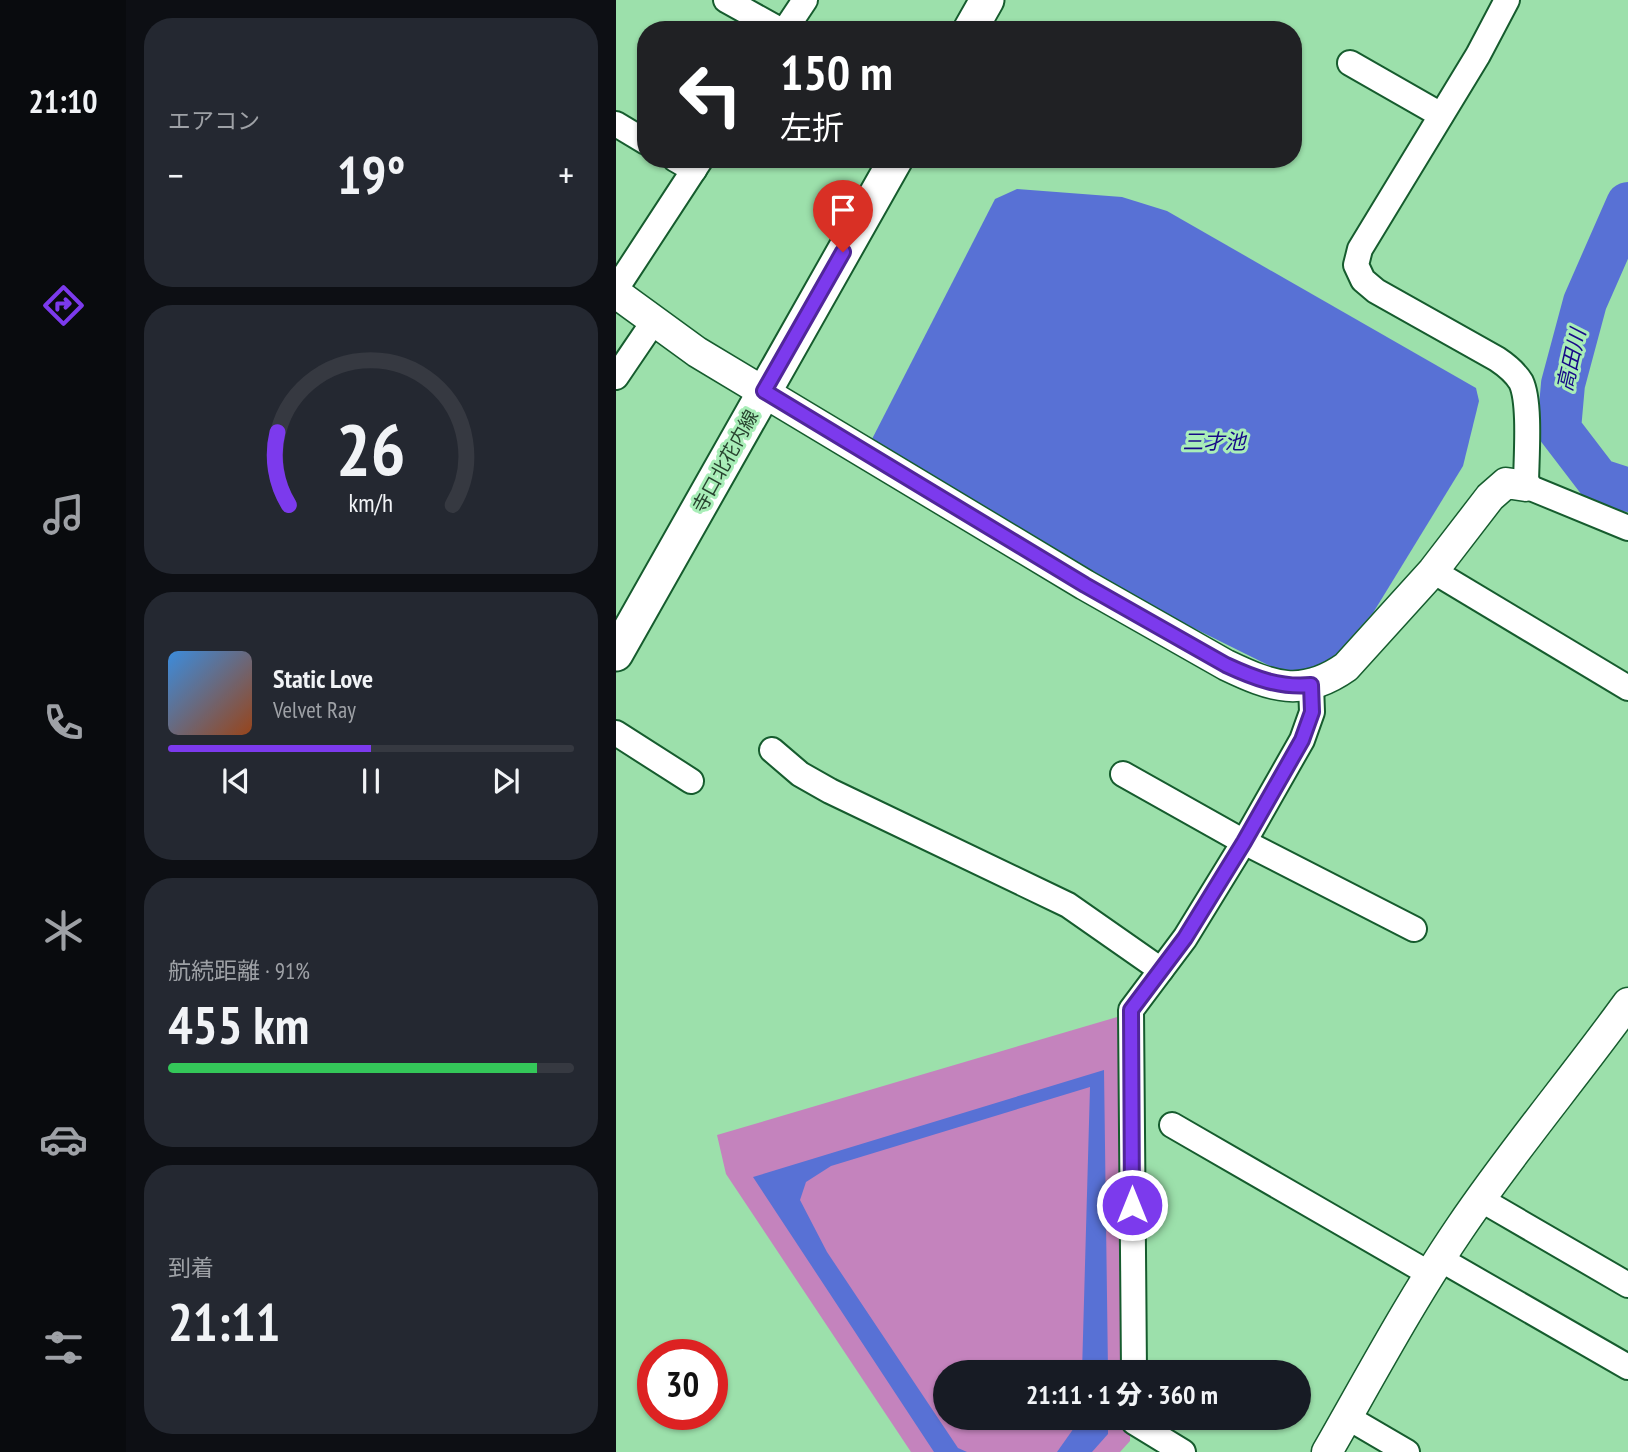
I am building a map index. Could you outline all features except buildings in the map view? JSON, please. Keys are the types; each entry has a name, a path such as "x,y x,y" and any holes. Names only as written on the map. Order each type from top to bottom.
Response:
{"main road":[{"path":"975,21 987,0"},
{"name":"寺口北花内線","path":"616,654 891,168"}],"street":[{"path":"726,0 766,21"},
{"path":"790,21 805,0"},
{"path":"1507,0 1478,55 1360,249 1356,265 1363,280 1377,291 1512,370 1521,382 1526,401 1526,486"},
{"path":"1350,63 1441,115"},
{"path":"616,124 637,137"},
{"path":"687,168 616,291 696,352 1085,585 1250,676 1293,687 1329,679 1346,667 1433,571 1490,496 1506,483 1526,486 1628,528"},
{"path":"616,377 654,321"},
{"path":"1433,571 1628,688"},
{"path":"1134,1360 1131,1010 1185,938 1302,740 1312,712 1311,685"},
{"path":"616,733 691,781"},
{"path":"772,750 800,774 830,791 1068,905 1161,970"},
{"path":"1123,774 1244,842 1413,929"},
{"path":"1327,1452 1435,1266 1514,1151 1628,1003"},
{"path":"1172,1125 1628,1367"},
{"path":"1480,1199 1628,1285"},
{"path":"1347,1417 1407,1452"},
{"path":"1147,1430 1183,1452"}],"shaded area":[{"path":"1124,1015 1129,1360 933,1360 933,1430 1130,1430 1130,1441 1120,1452 911,1452 726,1174 717,1135"}],"water":[{"name":"三才池","path":"1017,189 1122,197 1167,211 1476,388 1479,401 1463,466 1373,613 1329,662 1303,672 1285,671 1268,665 1133,598 870,443 995,199"},
{"path":"1104,1070 1108,1360 1082,1360 1090,1087 831,1166 806,1182 800,1200 827,1252 933,1411 933,1430 946,1430 958,1448 967,1452 934,1452 753,1177"},
{"path":"1073,1430 1108,1430 1108,1434 1092,1452 1057,1452"}],"waterway":[{"name":"高田川","path":"1628,204 1585,302 1563,384 1559,429 1598,480 1628,490"}],"route":[{"path":"843,252 764,391 1085,585 1226,665 1273,684 1293,687 1311,685 1312,712 1302,740 1185,938 1131,1010 1132,1205"}]}
